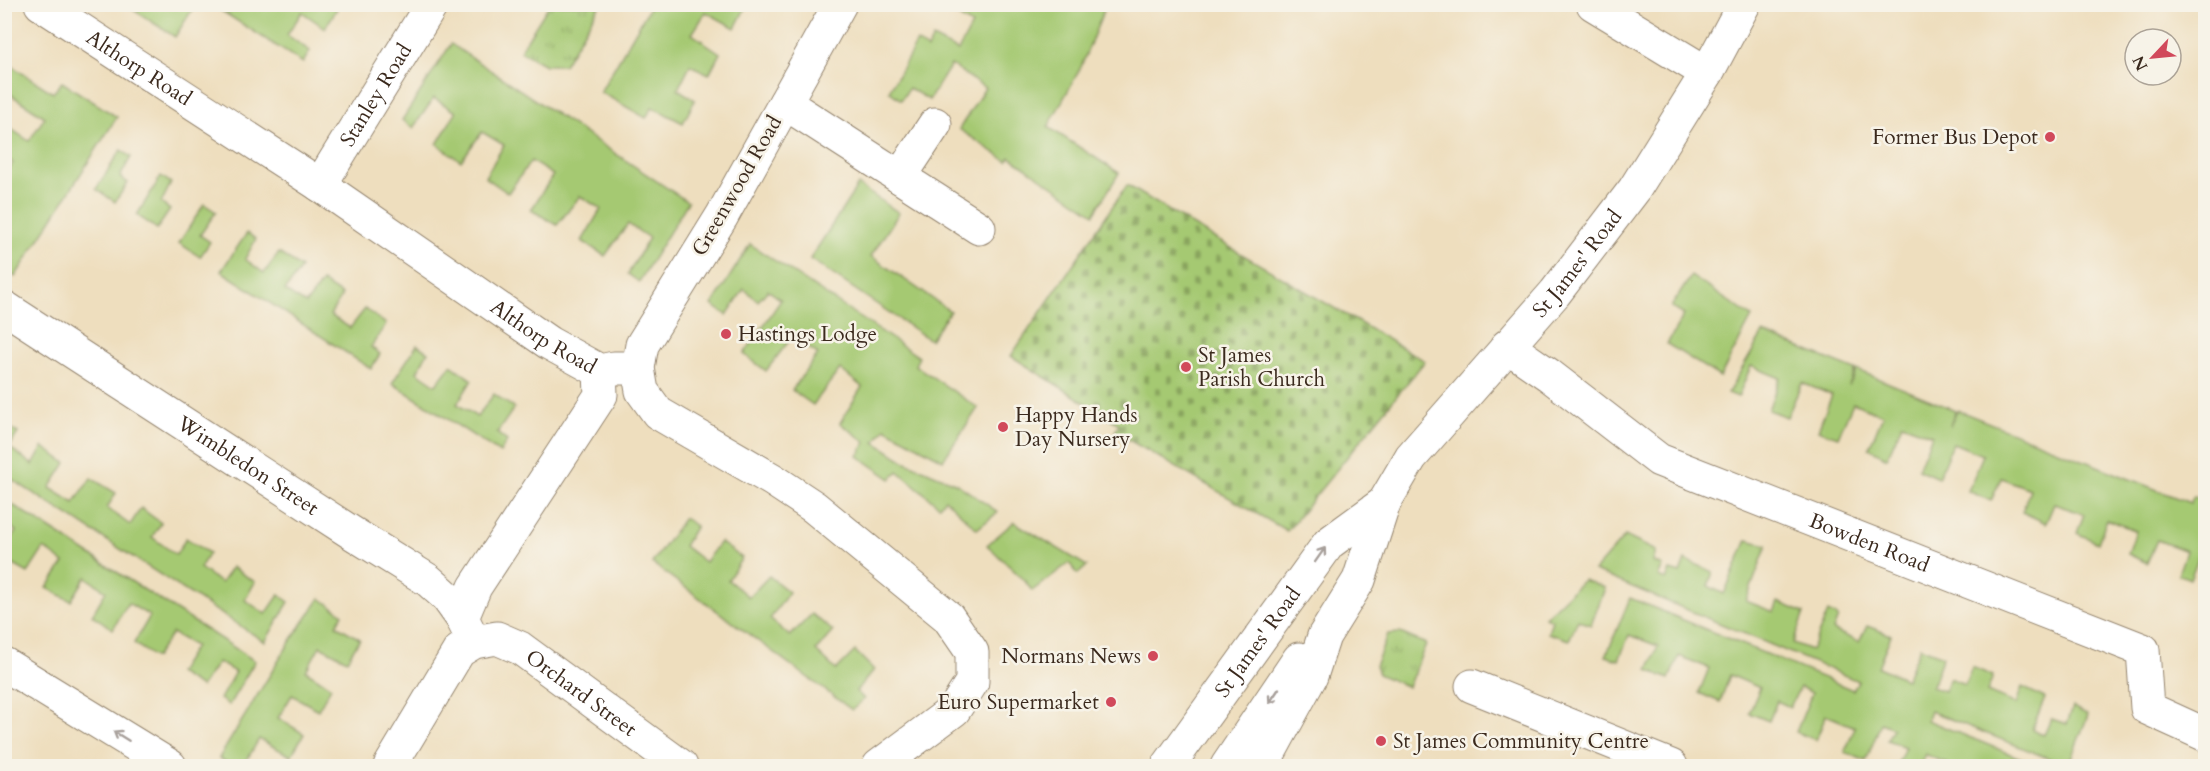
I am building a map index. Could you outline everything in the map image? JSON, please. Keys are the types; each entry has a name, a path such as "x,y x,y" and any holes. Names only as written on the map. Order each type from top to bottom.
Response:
{"street":[{"name":"Althorp Road","path":"41,4 320,185 549,344 600,371 614,368 638,368"},
{"name":"Stanley Road","path":"320,185 432,4"},
{"name":"Greenwood Road","path":"638,368 642,345 722,216 840,4"},
{"path":"1593,4 1707,73"},
{"name":"St James' Road","path":"1262,766 1311,676 1324,636 1359,580 1384,503 1411,457 1555,293 1634,190 1707,73 1744,4"},
{"path":"785,103 979,228"},
{"path":"900,177 935,124"},
{"name":"Wimbledon Street","path":"4,307 428,580 447,597 468,630"},
{"name":"Bowden Road","path":"1507,346 1549,375 1659,460 2143,650 2147,708 2205,735"},
{"path":"638,368 642,391 657,413 773,480 814,507 948,617 972,652 972,682 954,710 879,766"},
{"path":"390,766 459,651 468,630 476,587 601,395 600,371"},
{"name":"St James' Road","path":"1168,766 1329,543 1384,503"},
{"name":"Orchard Street","path":"468,630 497,638 519,648 681,766"},
{"name":"St James' Road","path":"1227,766 1301,657 1324,636"},
{"path":"4,664 170,766"},
{"path":"1472,686 1671,766"}],"green space":[{"path":"220,4 330,4 337,9 325,28 302,12 287,35 310,51 303,63 217,8"},
{"path":"126,5 195,5 175,37"},
{"path":"549,5 600,5 564,65 545,65 520,51"},
{"path":"651,5 747,5 735,28 706,12 692,34 720,53 709,74 690,65 678,89 695,100 683,123 652,107 646,118 600,92"},
{"path":"948,5 1106,5 1081,67 1048,127 1119,173 1094,214 1010,157 1007,161 959,129 985,88 951,65 929,100 909,88 901,100 889,91 917,42 927,49 933,38 958,51 972,25 946,9"},
{"path":"451,44 688,202 639,282 628,274 649,238 628,224 605,256 582,241 601,209 580,196 557,225 531,210 553,175 531,161 508,193 485,177 504,145 482,132 461,161 437,144 456,112 434,98 413,128 402,120"},
{"path":"10,65 53,93 62,82 117,117 15,277 5,270 5,174 13,163 5,157 5,125 29,141 45,117 5,91 5,74"},
{"path":"121,150 131,157 120,177 128,183 115,202 96,189"},
{"path":"161,176 171,183 161,203 170,210 157,229 137,215"},
{"path":"858,185 899,213 871,256 950,311 930,340 810,259"},
{"path":"1127,185 1425,361 1287,531 1115,432 1119,424 1011,356"},
{"path":"204,204 216,212 200,235 210,242 200,257 179,243"},
{"path":"247,233 256,239 245,259 264,273 279,253 301,268 285,291 306,304 322,282 342,295 330,315 350,328 365,309 386,324 371,347 380,354 371,369 221,271"},
{"path":"750,244 919,357 915,365 978,408 943,460 885,428 875,442 904,461 957,484 998,512 977,529 945,499 939,506 898,471 891,479 858,456 866,442 840,423 862,387 840,369 813,405 792,390 818,354 792,337 766,371 744,354 781,300 768,290 758,301 744,289 727,315 712,305"},
{"path":"1691,276 1752,317 1720,377 1667,344 1684,315 1671,307"},
{"path":"1763,333 1855,370 1849,386 1857,370 1955,410 1950,426 1957,410 2190,503 2194,496 2205,500 2205,540 2190,579 2178,574 2186,551 2157,540 2147,563 2128,554 2136,531 2107,519 2098,543 2077,533 2084,514 2054,504 2046,523 2022,512 2030,489 2001,478 1991,501 1968,491 1983,455 1953,443 1938,478 1918,469 1932,435 1902,424 1887,458 1869,448 1883,415 1853,403 1838,437 1818,430 1832,395 1802,383 1787,417 1768,410 1780,378 1751,366 1738,397 1728,393"},
{"path":"417,345 428,352 417,372 436,385 451,365 472,380 457,404 477,417 494,394 514,408 497,433 507,441 500,453 392,383"},
{"path":"4,424 18,433 9,447 33,465 43,447 66,463 50,488 74,503 91,478 116,493 107,508 130,525 141,508 161,523 152,537 176,555 186,538 209,553 200,568 221,583 232,567 255,582 245,600 266,614 279,595 289,602 265,642 5,475"},
{"path":"5,500 255,661 229,705 220,699 235,672 218,662 201,687 178,673 195,646 172,633 155,658 134,643 150,616 128,603 113,629 92,615 106,591 86,577 71,601 47,588 64,563 44,548 28,573 5,560 5,550 16,531 5,523"},
{"path":"684,518 696,526 684,546 705,562 720,542 742,558 728,580 749,597 769,576 789,592 770,619 790,636 812,614 833,631 816,651 836,670 855,651 874,670 856,691 864,699 852,710 652,563"},
{"path":"1014,522 1087,566 1078,574 1069,563 1032,591 1025,581 987,545"},
{"path":"1625,536 1656,551 1653,562 1663,566 1658,577 1666,580 1670,570 1680,573 1685,560 1713,572 1708,586 1724,594 1747,540 1767,545 1746,601 1774,612 1778,602 1804,613 1793,643 1811,650 1828,612 1838,617 1833,630 1859,642 1867,626 1891,635 1878,667 1906,679 1920,647 1943,656 1932,687 1944,691 1950,678 1965,685 1972,667 1993,676 1987,692 2016,704 2022,687 2045,698 2032,729 2044,735 2051,719 2067,724 2073,707 2088,715 2068,766 1930,711 1927,720 2040,766 1952,766 1925,754 1920,766 1897,766 1905,747 1887,740 1893,728 1881,723 1866,761 1845,752 1855,727 1826,715 1816,740 1796,732 1812,693 1800,687 1790,707 1777,701 1769,721 1749,713 1760,688 1730,675 1720,702 1699,693 1709,668 1679,656 1669,679 1648,670 1658,646 1629,635 1619,660 1606,656 1630,598 1853,690 1858,681 1594,571"},
{"path":"1583,580 1605,588 1591,625 1578,620 1569,640 1548,633 1552,620 1545,617"},
{"path":"320,598 343,614 336,625 360,639 347,660 320,646 306,671 331,687 318,710 292,695 278,718 304,734 291,756 259,739 247,760 256,766 232,766 219,758 290,642"},
{"path":"1400,633 1426,644 1408,687 1378,674 1375,666 1388,634"}],"place":[{"name":"Former Bus Depot","path":"2050,137"},
{"name":"Hastings Lodge","path":"726,334"},
{"name":"St James Parish Church","path":"1186,367"},
{"name":"Happy Hands Day Nursery","path":"1003,427"},
{"name":"Normans News","path":"1153,656"},
{"name":"Euro Supermarket","path":"1111,702"},
{"name":"St James Community Centre","path":"1381,741"}]}
